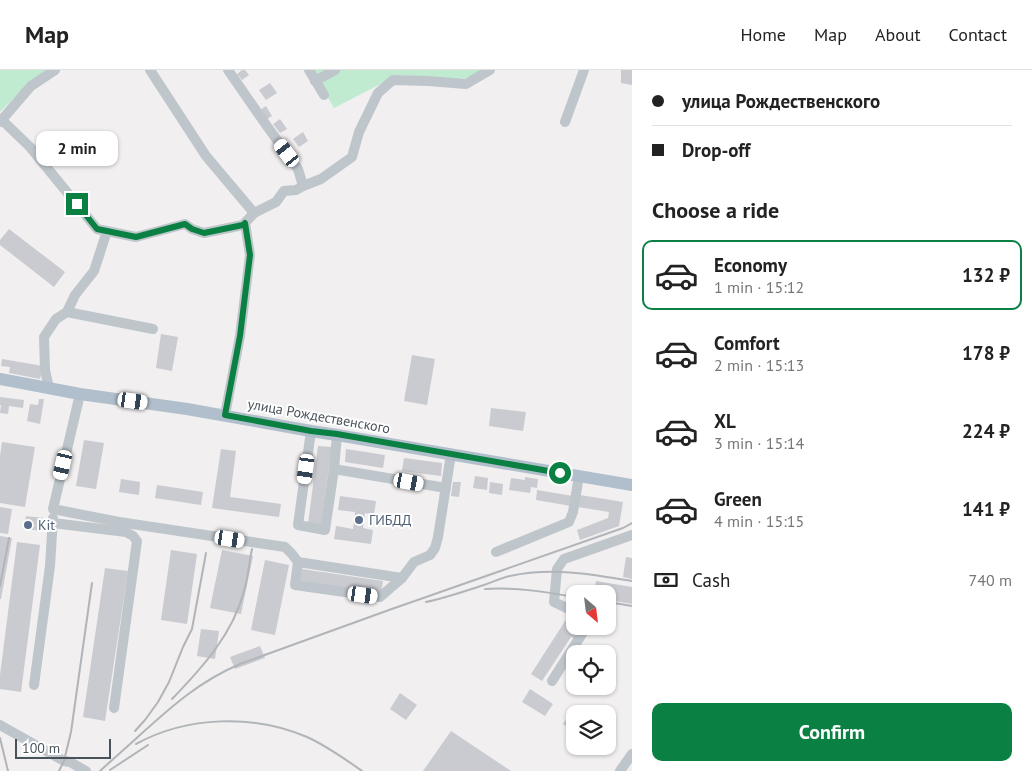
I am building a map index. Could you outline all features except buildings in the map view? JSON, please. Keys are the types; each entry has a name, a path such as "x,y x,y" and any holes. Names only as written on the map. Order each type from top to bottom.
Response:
{"main road":[{"name":"улица Рождественского","path":"0,379 80,394 225,415 632,485"},
{"path":"0,384 80,394"}],"street":[{"path":"55,70 32,86 1,121 30,147 97,229 136,237 185,224 192,229 204,233 243,225 254,213 276,202 284,191 296,190 321,178 352,157 358,132 378,92 393,80 428,80 466,84 490,70"},
{"path":"150,70 206,156 254,213"},
{"path":"228,70 298,169 304,186"},
{"path":"309,70 324,95"},
{"path":"315,81 335,70"},
{"path":"565,122 584,70"},
{"path":"225,415 240,336 250,255 245,223"},
{"path":"50,388 45,370 44,337 56,319 67,312 75,295 94,271 107,231"},
{"path":"67,312 153,329"},
{"path":"34,685 50,566 53,509 80,394"},
{"path":"311,431 298,525 325,530 337,434"},
{"path":"53,509 119,522 285,548 298,562 296,585 380,597 402,578 414,562 430,555 435,548 451,454"},
{"path":"334,469 446,488"},
{"path":"496,552 568,522 573,512 579,476"},
{"path":"53,523 126,532 133,536 137,542 114,708"},
{"path":"566,608 554,602 558,569 564,559 632,535"},
{"path":"298,562 402,578"},
{"path":"552,681 581,635"},
{"path":"0,725 64,761 70,762 86,771"},
{"path":"620,771 632,754"}],"green space":[{"path":"0,70 49,70 31,81 0,112"},
{"path":"312,70 483,70 471,77 455,80 398,75 334,108"}],"railway":[{"path":"100,771 175,704 199,686 240,664 623,528 632,523"},
{"path":"0,586 9,538"},
{"path":"172,699 205,663 232,622 245,586 252,549"},
{"path":"135,731 158,702 169,682 192,629 206,553"},
{"path":"426,602 525,573 571,572 632,581"},
{"path":"59,771 64,761 71,732 92,583"},
{"path":"485,589 519,589 566,596"},
{"path":"616,603 632,606"},
{"path":"136,744 156,735 199,723 221,721 265,724 307,737 362,771"},
{"path":"0,738 8,771"},
{"path":"110,770 148,745"}],"place":[{"name":"ГИБДД","path":"359,520"},
{"name":"Kit","path":"28,525"}],"route":[{"path":"77,204 97,229 136,237 185,224 192,229 204,233 245,223 250,255 240,336 225,415 560,473"}]}
